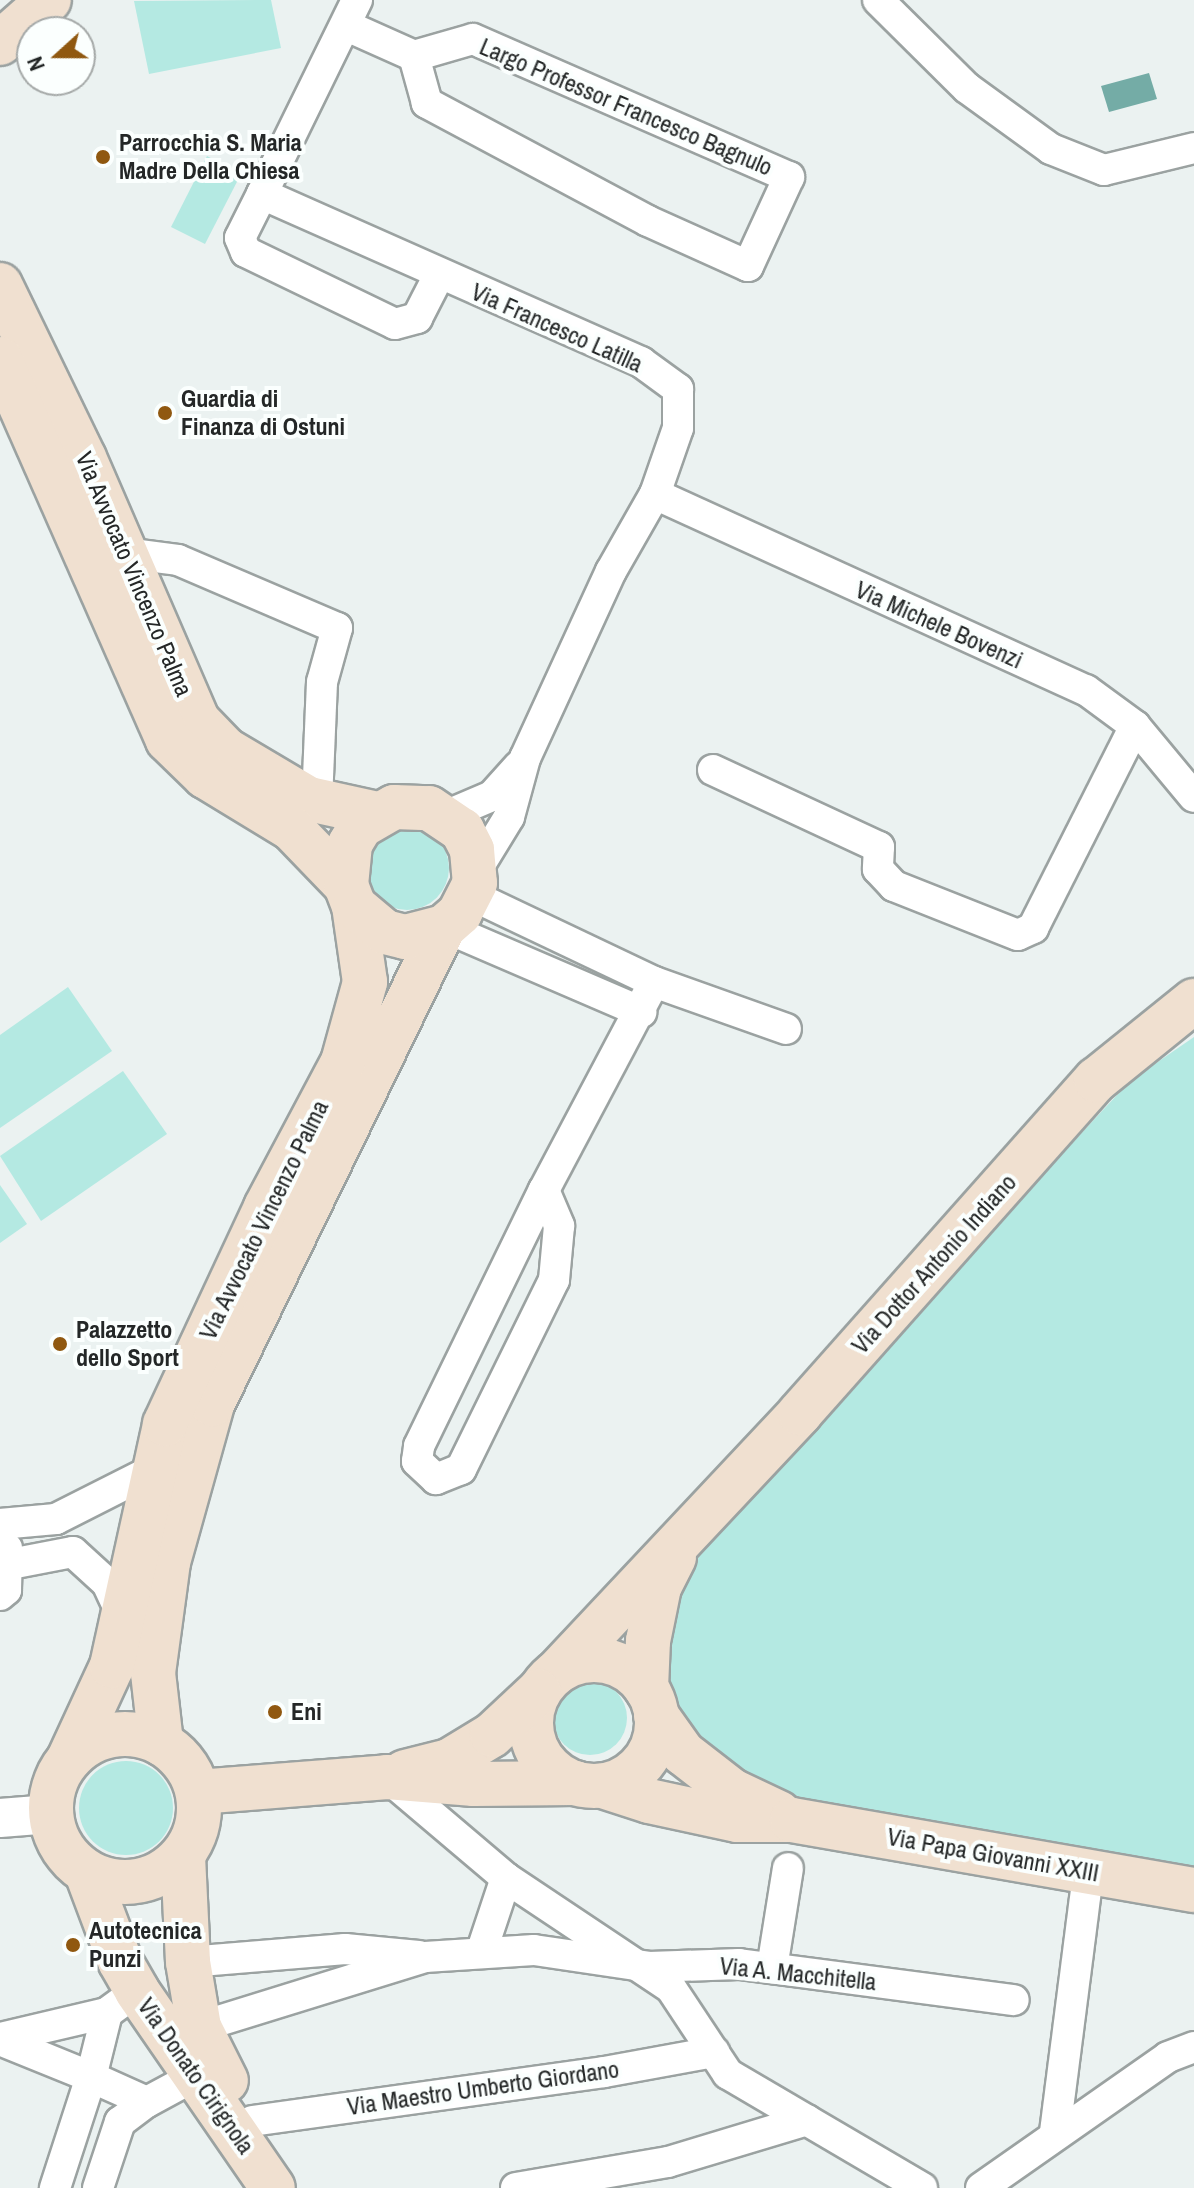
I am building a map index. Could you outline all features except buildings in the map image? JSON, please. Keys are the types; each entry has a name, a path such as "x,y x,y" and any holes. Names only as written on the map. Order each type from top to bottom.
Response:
{"main road":[{"path":"0,12 46,0"},
{"path":"0,43 46,0"},
{"name":"Via Avvocato Vincenzo Palma","path":"0,285 84,458 198,721 226,750 317,800 377,814 412,805 445,816"},
{"name":"Via Avvocato Vincenzo Palma","path":"0,359 168,740 205,776 292,829 377,926 405,937 464,898"},
{"name":"Via Avvocato Vincenzo Palma","path":"69,1759 112,1666 155,1469 178,1397 266,1207 343,1062 365,982 350,895 350,844 377,814"},
{"path":"445,816 462,830 464,898"},
{"name":"Via Avvocato Vincenzo Palma","path":"161,1743 153,1673 168,1562 212,1404 464,898"},
{"name":"Via Dottor Antonio Indiano","path":"548,1681 685,1539 1096,1080 1194,1001"},
{"name":"Via Dottor Antonio Indiano","path":"651,1702 648,1641 659,1587 685,1539"},
{"path":"605,1661 633,1673 651,1702 649,1753 637,1769 589,1784 551,1769 535,1746 532,1709 548,1681 576,1662 605,1661"},
{"name":"Via Papa Giovanni XXIII","path":"387,1777 449,1761 492,1735 548,1681"},
{"name":"Via Papa Giovanni XXIII","path":"651,1702 683,1753 732,1791 792,1820"},
{"path":"112,1734 161,1743 178,1756 198,1792 200,1815 183,1856 149,1880 117,1882 87,1873 56,1837 51,1814 55,1785 69,1759 112,1734"},
{"name":"Via Papa Giovanni XXIII","path":"198,1792 387,1777 474,1784 589,1784 737,1820 792,1820 1194,1890"},
{"name":"Via Donato Cirignola","path":"183,1856 188,1962 199,2027 252,2121 300,2188"},
{"name":"Via Donato Cirignola","path":"87,1873 120,1961 122,2002 195,2076 273,2188"}],"street":[{"path":"878,0 967,88 1051,149 1104,170 1194,148"},
{"path":"414,56 352,13 240,238 246,252 395,324 417,318 439,275"},
{"name":"Largo Professor Francesco Bagnulo","path":"473,39 789,177 748,266 648,221 427,103 414,56 473,39"},
{"name":"Via Francesco Latilla","path":"262,194 641,362 678,389 678,428 655,494 611,571 525,758 509,817 464,898"},
{"name":"Via Michele Bovenzi","path":"655,494 1086,690 1135,726 1194,797"},
{"path":"124,553 178,560 337,628 322,682 317,800"},
{"path":"713,770 879,847 878,869 894,886 1018,935 1033,928 1135,726"},
{"name":"Via Francesco Latilla","path":"445,816 492,796 525,758"},
{"path":"464,898 654,982 786,1029"},
{"path":"464,898 641,1012"},
{"path":"544,1190 559,1226 554,1280 461,1469 436,1479 417,1461 419,1446 544,1190 641,1012 654,982"},
{"path":"0,1595 6,1590 4,1523 56,1519 155,1469"},
{"path":"3,1566 73,1552 107,1583 123,1617"},
{"path":"387,1777 506,1878 671,1988 728,2074 922,2188"},
{"path":"0,1818 51,1814"},
{"path":"772,1968 788,1868"},
{"path":"1055,2132 1088,1873"},
{"path":"481,1953 506,1878"},
{"path":"188,1962 345,1949 425,1957"},
{"name":"Via A. Macchitella","path":"425,1957 534,1950 635,1965 772,1968 1014,2000"},
{"path":"199,2027 425,1957"},
{"path":"0,2039 122,2002"},
{"path":"55,2188 91,2077 122,2002"},
{"path":"0,2039 147,2102"},
{"path":"981,2188 1055,2132 1168,2057 1194,2047"},
{"name":"Via Maestro Umberto Giordano","path":"252,2121 604,2072 714,2052"},
{"path":"98,2188 120,2122 147,2102 195,2076"},
{"path":"516,2188 668,2162 807,2120"}],"shaded area":[{"path":"271,0 281,48 149,74 134,1"},
{"path":"1149,73 1157,99 1109,112 1101,86"},
{"path":"207,156 241,174 205,244 171,227"},
{"path":"407,826 423,829 437,838 446,852 449,868 446,884 437,898 423,907 407,910 391,907 377,898 368,884 365,868 368,852 377,838 391,829"},
{"path":"68,987 112,1051 0,1128 0,1035"},
{"path":"1194,1037 1194,1875 1024,1846 791,1795 728,1772 677,1719 665,1687 659,1637 702,1540 1130,1081"},
{"path":"123,1071 167,1134 41,1221 0,1156"},
{"path":"0,1185 27,1224 0,1243"},
{"path":"590,1681 604,1684 616,1692 624,1704 627,1718 624,1732 616,1744 604,1752 590,1755 576,1752 564,1744 556,1732 553,1718 556,1704 564,1692 576,1684"},
{"path":"126,1761 144,1765 159,1775 169,1790 173,1808 169,1826 159,1841 144,1851 126,1855 108,1851 93,1841 83,1826 79,1808 83,1790 93,1775 108,1765"}],"place":[{"name":"Parrocchia S. Maria Madre Della Chiesa","path":"103,157"},
{"name":"Guardia di Finanza di Ostuni","path":"165,413"},
{"name":"Palazzetto dello Sport","path":"60,1344"},
{"name":"Eni","path":"275,1712"},
{"name":"Autotecnica Punzi","path":"73,1945"}]}
